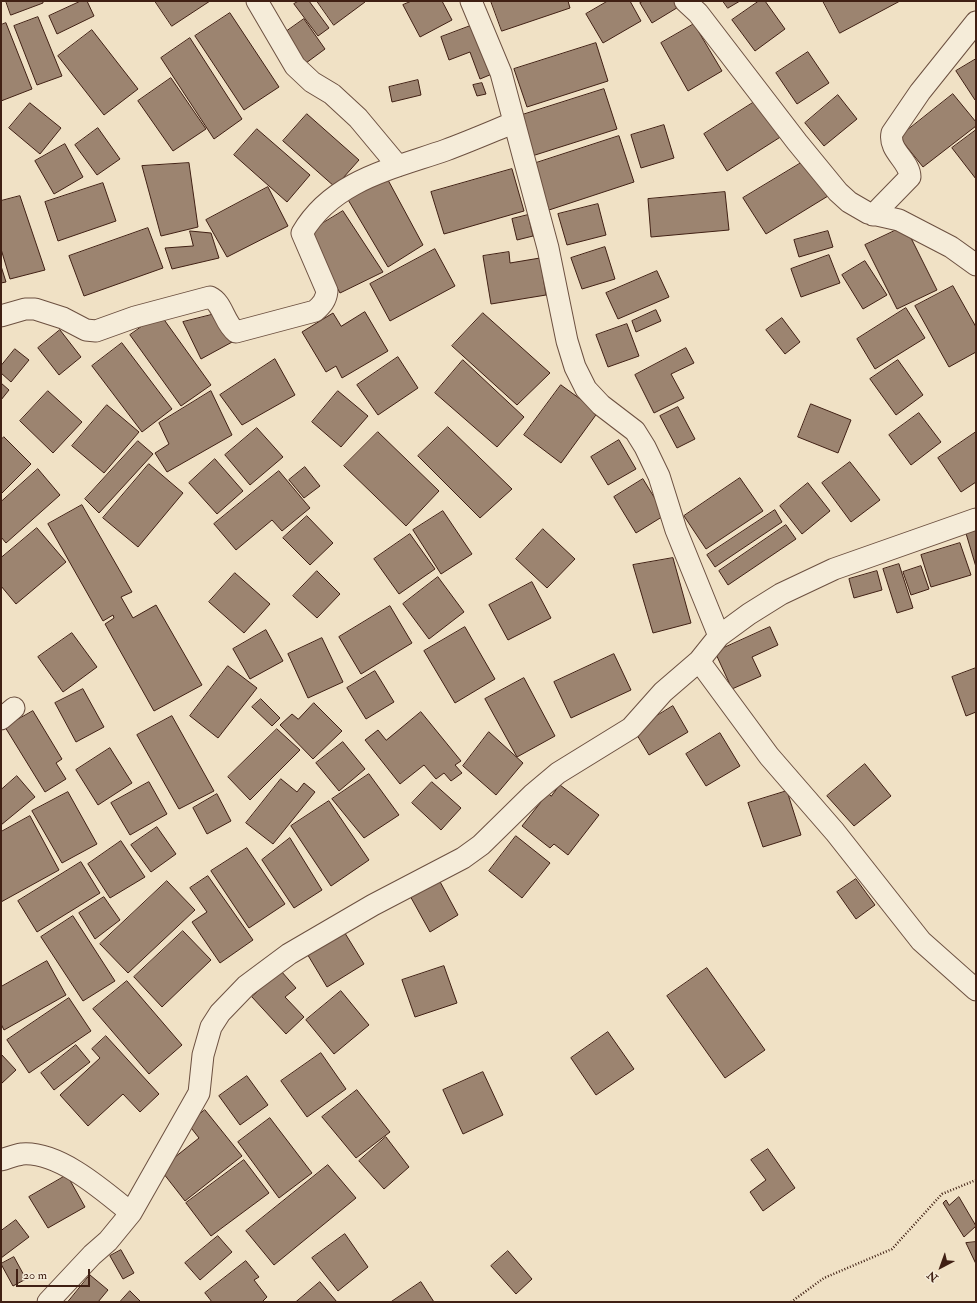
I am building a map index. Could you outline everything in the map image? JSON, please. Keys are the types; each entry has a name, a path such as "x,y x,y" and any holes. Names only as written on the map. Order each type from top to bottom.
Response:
{"street":[{"path":"257,1 295,66 312,82 332,94 358,118 398,166"},
{"path":"472,1 501,73 513,123 548,248 567,341 575,367 586,389 601,405 635,431 645,447 659,476 676,530 718,636"},
{"path":"685,1 698,14 834,188 849,202 873,214 899,220 951,248 976,265"},
{"path":"873,214 910,177 910,170 892,144 890,139 892,133 920,92 976,22"},
{"path":"1,316 25,309 35,309 63,318 86,330 96,331 135,317 210,297 217,302 228,324 236,332 315,311 327,298 327,291 302,233 321,206 357,181 447,149 513,123"},
{"path":"48,1302 108,1241 131,1213 199,1092 203,1055 211,1027 220,1013 246,986 289,954 373,905 463,858 482,845 533,794 558,773 631,728 663,692 700,661 718,636 781,594 834,569 976,519"},
{"path":"700,661 770,756 835,832 921,941 976,990"},
{"path":"1,1160 22,1154 58,1162 95,1184 131,1213"}],"path":[{"path":"791,1302 824,1278 892,1249 942,1194 976,1180"}],"building":[{"path":"6,1 43,1 43,3 11,15"},
{"path":"81,1 87,1 94,16 57,34 49,16"},
{"path":"155,1 210,1 172,26"},
{"path":"299,1 309,1 329,28 318,36 294,4"},
{"path":"317,1 365,1 365,2 334,25"},
{"path":"412,1 442,1 452,20 420,37 403,5"},
{"path":"491,1 568,1 570,8 502,31"},
{"path":"608,1 630,1 641,21 603,43 586,14"},
{"path":"644,1 677,1 680,6 652,23 640,3"},
{"path":"723,1 740,1 728,8"},
{"path":"759,1 765,1 785,29 755,51 732,20"},
{"path":"823,1 900,1 840,33"},
{"path":"230,13 279,87 244,110 195,36"},
{"path":"38,17 62,76 37,85 14,26"},
{"path":"304,19 325,49 302,66 280,36"},
{"path":"6,23 32,89 1,101 1,25"},
{"path":"694,24 722,71 688,91 661,43"},
{"path":"473,25 492,74 480,79 470,52 449,60 441,37"},
{"path":"92,30 138,89 104,115 58,56"},
{"path":"190,38 242,119 214,139 161,58"},
{"path":"596,43 608,81 527,107 514,69"},
{"path":"808,52 829,83 797,104 776,73"},
{"path":"976,59 976,100 975,100 956,71"},
{"path":"171,78 206,129 173,151 138,101"},
{"path":"418,80 421,95 392,102 389,87"},
{"path":"482,83 486,94 477,96 473,85"},
{"path":"604,89 617,129 532,156 519,116"},
{"path":"953,94 976,122 976,126 923,167 899,137"},
{"path":"838,95 857,119 824,146 805,123"},
{"path":"759,99 782,136 727,171 704,134"},
{"path":"30,103 61,128 40,154 9,128"},
{"path":"307,114 359,160 335,187 283,141"},
{"path":"664,125 674,158 641,168 631,135"},
{"path":"98,128 120,159 97,175 75,145"},
{"path":"257,129 310,175 287,202 234,155"},
{"path":"976,130 976,179 952,148"},
{"path":"619,136 634,182 549,210 533,164"},
{"path":"65,144 83,177 54,194 35,161"},
{"path":"806,160 828,196 766,234 743,198"},
{"path":"189,163 198,227 161,236 142,166"},
{"path":"512,169 524,211 444,234 431,192"},
{"path":"388,180 423,245 388,267 347,198"},
{"path":"103,183 116,221 58,241 45,202"},
{"path":"268,187 288,226 227,257 206,220"},
{"path":"725,192 729,230 651,237 648,199"},
{"path":"20,196 45,270 10,279 1,249 1,201"},
{"path":"598,204 606,235 567,245 558,214"},
{"path":"343,211 383,272 340,293 307,233"},
{"path":"528,215 533,236 517,240 512,219"},
{"path":"905,226 937,290 897,309 865,245"},
{"path":"148,228 163,268 84,296 69,256"},
{"path":"190,231 211,233 219,258 172,269 165,248 193,246"},
{"path":"828,231 833,247 799,257 794,240"},
{"path":"605,247 615,279 582,289 571,258"},
{"path":"435,249 455,286 390,321 370,284"},
{"path":"509,252 510,263 540,258 546,295 491,304 483,256"},
{"path":"829,255 840,283 801,297 791,269"},
{"path":"865,261 887,295 863,309 842,275"},
{"path":"1,266 6,282 1,283"},
{"path":"657,271 669,297 618,319 606,293"},
{"path":"953,286 976,327 976,352 949,367 915,306"},
{"path":"906,308 925,338 875,369 857,339"},
{"path":"656,310 661,321 636,332 632,321"},
{"path":"365,312 388,351 342,378 336,366 326,372 302,332 333,313 341,326"},
{"path":"483,313 550,373 517,405 452,346"},
{"path":"160,314 211,385 181,406 130,335"},
{"path":"215,314 234,341 201,359 183,322"},
{"path":"782,318 800,342 785,354 766,330"},
{"path":"627,324 639,356 608,367 596,335"},
{"path":"60,330 81,357 59,375 38,348"},
{"path":"122,343 172,409 142,432 92,366"},
{"path":"686,348 694,363 671,374 684,398 654,413 635,375"},
{"path":"15,349 29,360 11,382 1,373 1,366"},
{"path":"398,357 418,388 378,415 357,385"},
{"path":"275,359 295,395 242,425 220,395"},
{"path":"463,360 524,417 497,447 435,393"},
{"path":"898,360 923,395 896,415 870,379"},
{"path":"1,383 9,390 1,400"},
{"path":"561,385 598,412 561,463 524,435"},
{"path":"48,391 82,422 53,453 20,421"},
{"path":"211,391 232,435 167,472 155,453 169,444 159,423"},
{"path":"338,391 368,416 341,447 312,422"},
{"path":"811,404 851,420 838,453 798,437"},
{"path":"107,405 139,432 104,473 72,446"},
{"path":"678,407 695,439 677,448 660,416"},
{"path":"919,413 941,442 911,465 889,435"},
{"path":"448,427 512,489 480,518 418,456"},
{"path":"257,428 283,457 250,485 225,455"},
{"path":"378,432 439,491 406,526 344,466"},
{"path":"976,432 976,482 961,492 938,458"},
{"path":"4,437 31,464 1,494 1,440"},
{"path":"619,440 636,469 608,485 591,457"},
{"path":"138,441 153,454 99,513 85,499"},
{"path":"215,459 243,491 217,514 189,483"},
{"path":"850,462 880,500 851,522 822,483"},
{"path":"149,464 183,493 138,547 103,518"},
{"path":"305,467 320,486 304,498 289,480"},
{"path":"38,469 60,495 6,543 1,537 1,502"},
{"path":"279,471 310,508 282,531 272,520 236,550 214,524"},
{"path":"740,478 763,511 706,549 684,516"},
{"path":"643,479 665,515 636,533 614,497"},
{"path":"808,483 830,511 802,534 780,506"},
{"path":"82,505 132,592 121,597 133,618 156,605 202,685 154,711 105,624 114,618 113,615 103,621 48,524"},
{"path":"775,510 782,522 715,567 707,555"},
{"path":"443,511 472,554 441,574 413,530"},
{"path":"307,516 333,543 310,565 283,538"},
{"path":"786,525 796,539 728,585 719,571"},
{"path":"976,527 976,567 965,530"},
{"path":"37,528 66,562 16,604 1,586 1,558"},
{"path":"543,529 575,559 547,588 516,559"},
{"path":"410,534 435,569 399,594 374,559"},
{"path":"960,543 971,575 931,587 921,555"},
{"path":"673,558 691,623 653,633 633,565"},
{"path":"899,564 913,608 897,613 883,569"},
{"path":"921,566 929,589 911,595 903,572"},
{"path":"317,571 340,594 317,618 293,596"},
{"path":"877,571 882,590 854,598 849,579"},
{"path":"235,573 270,604 244,633 209,602"},
{"path":"438,577 464,612 429,639 403,604"},
{"path":"532,582 551,618 508,640 489,605"},
{"path":"390,606 412,643 361,674 339,637"},
{"path":"465,627 495,679 455,703 424,651"},
{"path":"770,627 778,645 752,657 761,676 732,689 715,652"},
{"path":"266,630 283,661 250,679 233,649"},
{"path":"72,633 97,667 63,692 38,657"},
{"path":"322,638 343,682 308,698 288,654"},
{"path":"614,654 631,690 571,718 554,682"},
{"path":"228,666 257,688 218,738 190,716"},
{"path":"976,668 976,712 966,716 952,677"},
{"path":"375,671 394,702 366,719 347,688"},
{"path":"524,678 555,736 517,757 485,699"},
{"path":"83,689 104,727 76,742 55,703"},
{"path":"261,699 280,718 272,726 252,707"},
{"path":"314,703 342,731 313,759 280,725 292,714 298,719"},
{"path":"673,706 688,732 649,755 634,730"},
{"path":"33,711 62,759 56,763 66,779 45,792 5,727"},
{"path":"421,712 461,761 455,765 462,773 451,781 444,773 436,779 424,765 400,784 365,740 378,730 386,740"},
{"path":"172,716 214,791 179,809 137,735"},
{"path":"277,729 300,750 250,800 228,777"},
{"path":"489,732 523,763 496,795 463,766"},
{"path":"720,733 740,766 706,786 686,754"},
{"path":"343,742 365,769 339,791 316,763"},
{"path":"110,748 132,783 98,805 76,770"},
{"path":"865,764 891,796 854,826 827,796"},
{"path":"369,774 399,815 364,838 332,799"},
{"path":"17,776 35,797 1,825 1,790"},
{"path":"281,779 297,792 304,783 315,792 273,844 246,823"},
{"path":"149,782 167,814 130,835 111,803"},
{"path":"432,782 461,808 441,830 412,803"},
{"path":"560,785 599,815 568,855 554,844 550,848 522,826 548,793 551,796"},
{"path":"787,791 801,835 763,847 748,803"},
{"path":"68,792 97,844 62,863 32,811"},
{"path":"217,794 231,821 207,834 193,808"},
{"path":"329,801 369,860 331,886 291,826"},
{"path":"30,816 59,870 1,902 1,832"},
{"path":"157,827 176,854 151,872 131,845"},
{"path":"516,836 550,863 522,898 489,871"},
{"path":"290,838 322,890 294,908 262,860"},
{"path":"121,841 145,877 110,898 88,864"},
{"path":"247,848 285,904 249,928 211,871"},
{"path":"81,862 100,893 37,932 18,901"},
{"path":"208,876 253,940 220,963 192,922 207,912 190,888"},
{"path":"438,878 458,915 430,932 409,894"},
{"path":"856,879 875,905 856,919 837,892"},
{"path":"167,881 195,910 128,973 100,944"},
{"path":"104,897 120,920 95,939 79,913"},
{"path":"73,916 115,981 83,1001 41,937"},
{"path":"343,930 364,964 327,987 306,952"},
{"path":"183,931 211,960 162,1007 134,977"},
{"path":"47,961 66,995 4,1030 1,1024 1,987"},
{"path":"444,966 457,1003 415,1017 402,980"},
{"path":"707,968 765,1050 725,1078 667,996"},
{"path":"281,971 296,988 285,997 304,1017 286,1034 252,997"},
{"path":"127,981 182,1045 149,1074 93,1009"},
{"path":"341,991 369,1025 334,1054 306,1020"},
{"path":"69,998 91,1031 29,1073 7,1040"},
{"path":"608,1032 634,1069 596,1095 571,1058"},
{"path":"106,1036 159,1094 140,1112 123,1094 88,1126 60,1095 100,1058 92,1049"},
{"path":"76,1045 90,1062 54,1090 41,1073"},
{"path":"321,1053 346,1089 307,1117 281,1081"},
{"path":"1,1054 16,1070 1,1084"},
{"path":"483,1072 503,1115 463,1134 443,1090"},
{"path":"247,1076 268,1105 240,1125 219,1096"},
{"path":"357,1090 390,1132 356,1158 322,1117"},
{"path":"205,1110 242,1156 185,1201 160,1169 199,1138 188,1124"},
{"path":"270,1118 312,1173 279,1198 238,1142"},
{"path":"386,1137 409,1167 384,1189 359,1161"},
{"path":"768,1149 795,1188 763,1211 750,1192 766,1180 751,1160"},
{"path":"244,1160 269,1193 211,1236 186,1203"},
{"path":"328,1165 356,1198 274,1265 246,1231"},
{"path":"67,1175 85,1207 48,1228 29,1197"},
{"path":"959,1197 976,1226 964,1237 943,1203 946,1200 949,1205"},
{"path":"16,1220 29,1237 1,1258 1,1231"},
{"path":"345,1234 368,1267 338,1291 312,1258"},
{"path":"218,1236 232,1252 200,1280 185,1263"},
{"path":"976,1242 976,1264 966,1243"},
{"path":"121,1250 134,1273 123,1279 110,1256"},
{"path":"508,1251 532,1279 516,1294 491,1266"},
{"path":"14,1257 26,1279 13,1286 1,1264"},
{"path":"246,1261 259,1277 254,1280 267,1297 262,1302 212,1302 205,1293"},
{"path":"90,1275 108,1290 98,1302 68,1302"},
{"path":"320,1282 337,1302 296,1302"},
{"path":"421,1282 434,1302 391,1302"},
{"path":"130,1291 141,1302 120,1302"}]}
